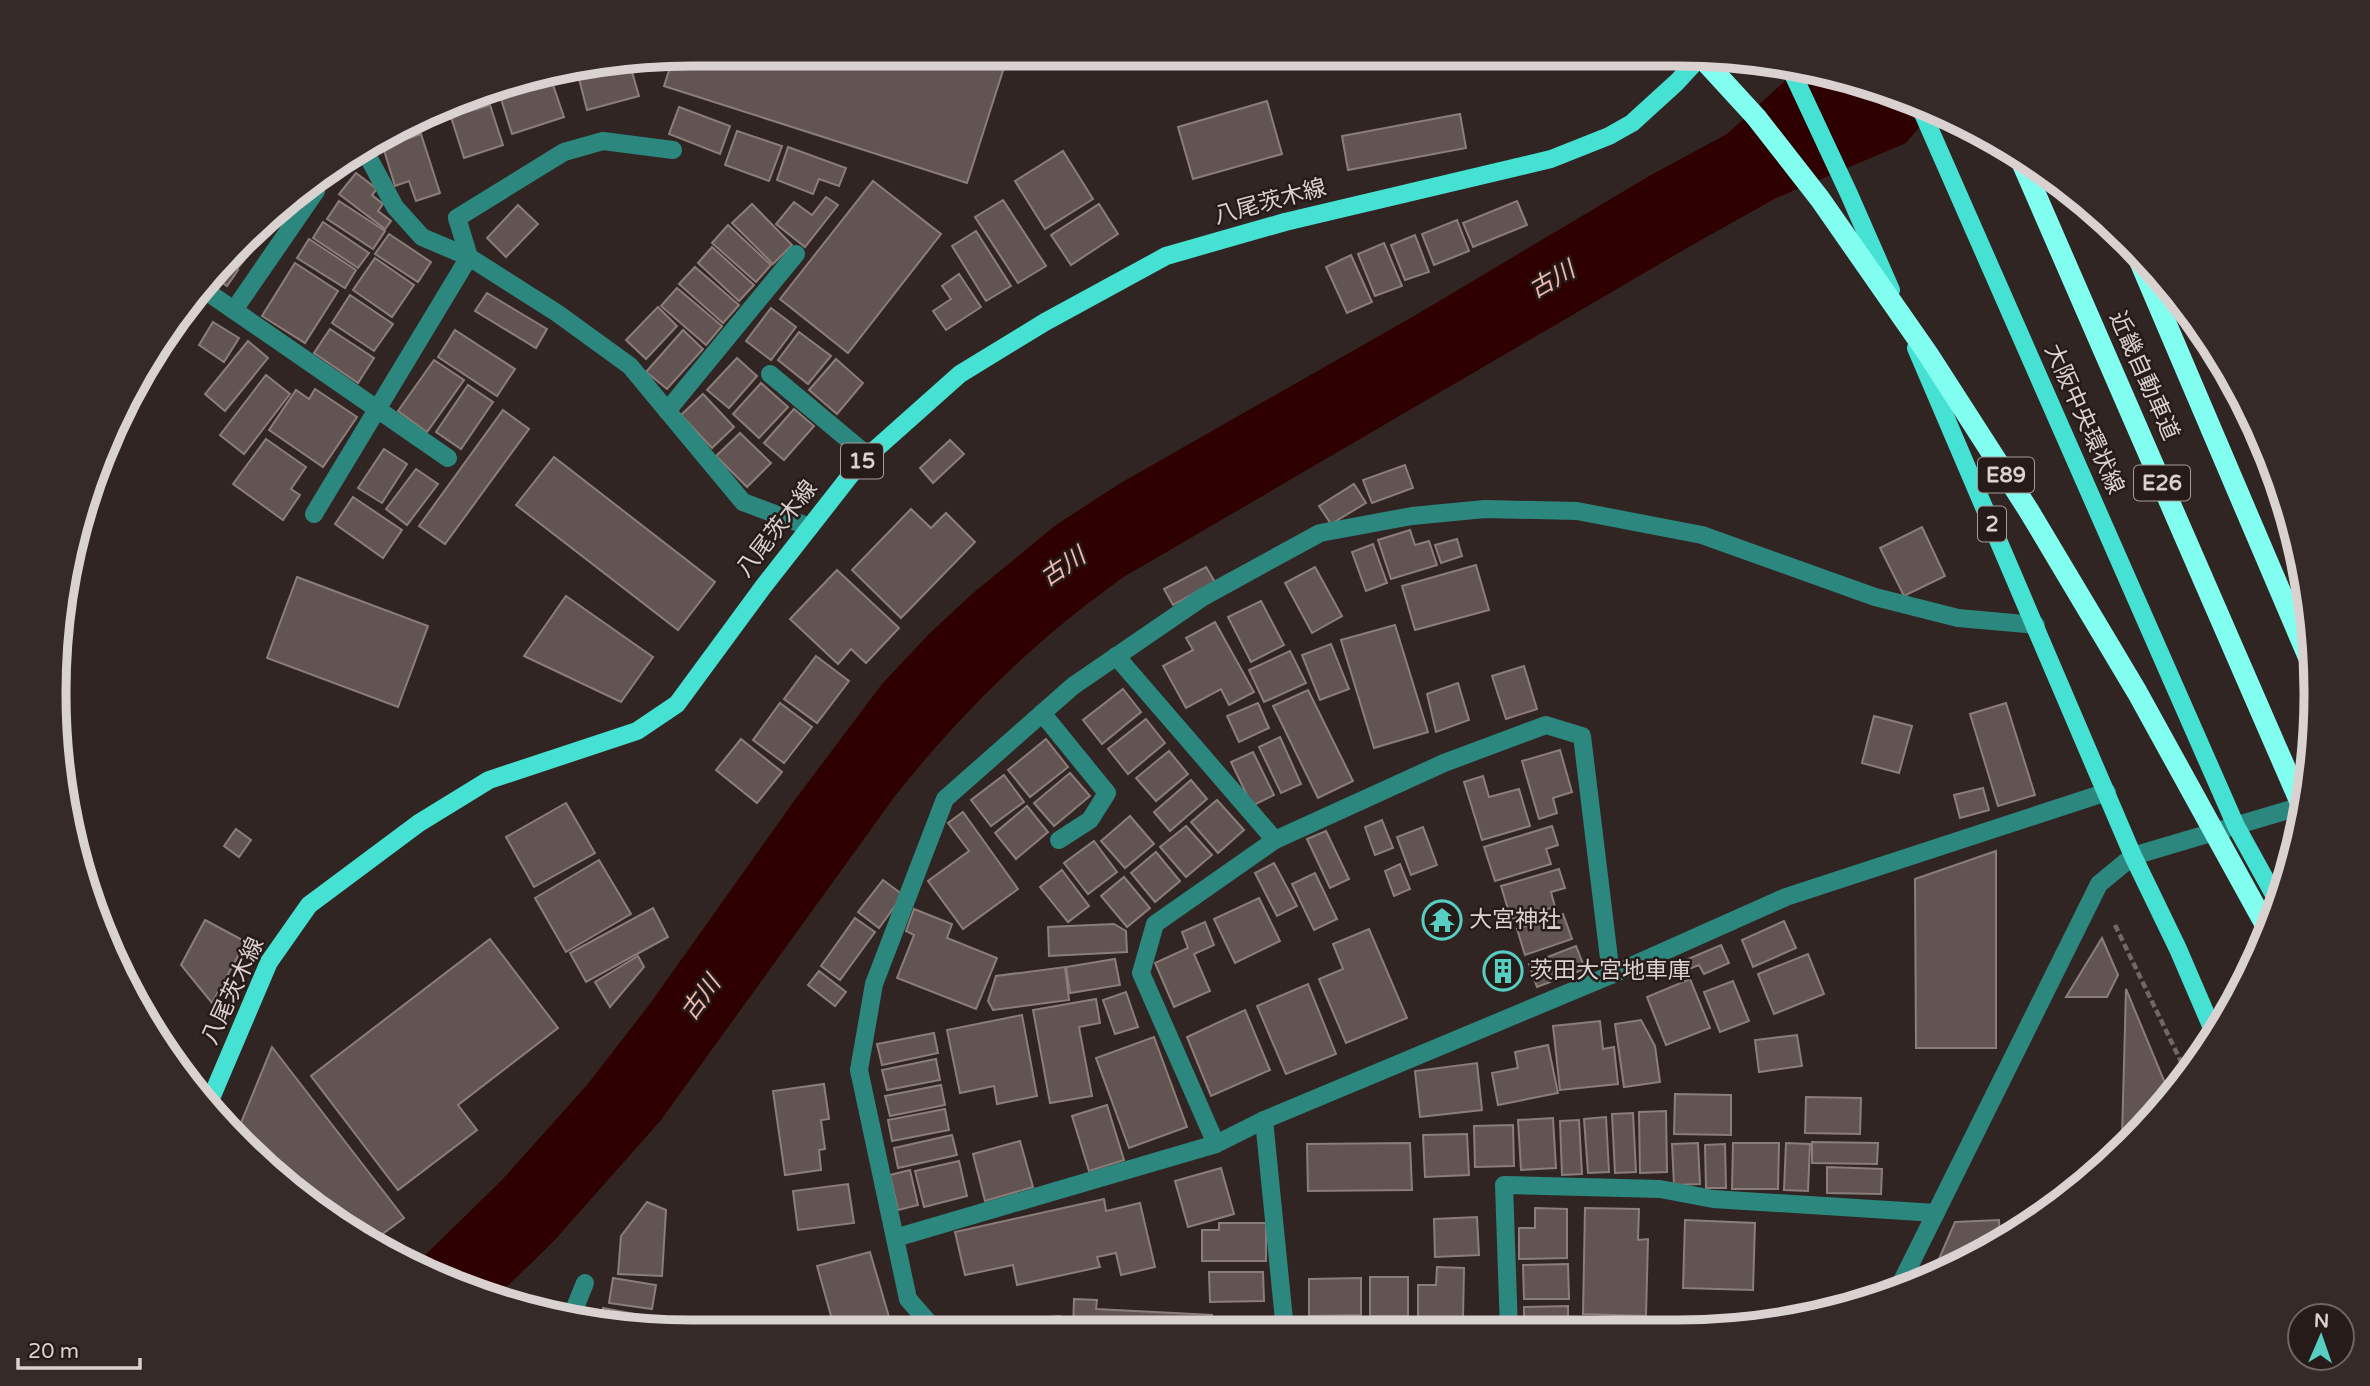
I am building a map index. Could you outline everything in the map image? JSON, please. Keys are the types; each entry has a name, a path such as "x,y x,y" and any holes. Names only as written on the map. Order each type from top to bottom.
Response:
{"highway":[{"name":"E89","path":"1711,68 1756,117 1820,199 1928,354 2029,511 2137,692 2262,918"},
{"name":"近畿自動車道","path":"2026,173 2295,791"},
{"name":"近畿自動車道","path":"2147,279 2301,639"}],"main road":[{"name":"八尾茨木線","path":"213,1094 269,962 309,905 419,823 489,780 636,731 677,704 810,527 868,456 960,374 1045,322 1166,256 1285,222 1561,155 1609,136 1632,123 1691,67"},
{"name":"2","path":"1795,78 1849,194 2133,856 2210,1023"},
{"name":"大阪中央環状線","path":"1925,117 2235,826 2271,890"}],"street":[{"path":"314,514 469,257 457,218 564,152 603,141 673,150"},
{"path":"368,157 394,207 422,237 469,257 557,313 630,366 743,502 810,527"},
{"path":"233,310 313,195"},
{"path":"667,411 796,254"},
{"path":"210,294 448,458"},
{"path":"770,374 868,456"},
{"path":"927,1320 908,1299 859,1070 874,984 945,799 1073,686 1203,597 1320,533 1412,516 1485,509 1577,511 1702,535 1875,597 1958,618 2036,625"},
{"path":"1116,656 1275,840"},
{"path":"1042,713 1107,793 1090,820 1059,840"},
{"path":"1216,1144 1141,973 1156,924 1275,840 1444,763 1546,725 1582,736 1611,975"},
{"path":"895,1238 1216,1144 1786,897 2107,792"},
{"path":"1904,1277 2099,884 2133,856 2292,808"},
{"path":"1264,1121 1284,1320"},
{"path":"1508,1320 1504,1185 1660,1189 1713,1199 1936,1213"},
{"path":"575,1308 585,1283"}],"path":[{"path":"2115,925 2182,1063"}],"water":[{"name":"古川","path":"1789,77 1839,88 1927,118 1906,143 1776,198 1687,248 1122,578 1089,602 1029,653 973,707 895,796 661,1120 553,1242 504,1290 422,1258 502,1180 587,1085 649,1005 794,801 882,684 929,634 972,594 1056,525 1119,484 1414,316 1651,175 1727,134"}],"building":[{"path":"1004,66 967,183 664,86 670,67"},
{"path":"631,70 639,96 587,110 579,78"},
{"path":"552,83 564,117 512,134 501,99"},
{"path":"1267,101 1282,154 1193,179 1178,127"},
{"path":"490,105 503,145 464,158 451,117"},
{"path":"679,107 730,126 720,154 669,134"},
{"path":"1460,114 1466,148 1348,170 1342,136"},
{"path":"737,131 782,146 769,181 725,165"},
{"path":"421,134 440,193 416,201 409,181 395,186 383,148"},
{"path":"788,147 846,168 839,186 819,179 813,194 777,180"},
{"path":"1063,151 1093,199 1045,229 1015,181"},
{"path":"356,173 377,189 372,195 383,204 378,211 391,221 385,229 339,194"},
{"path":"873,181 941,234 848,353 780,299"},
{"path":"826,197 838,205 805,247 776,224 794,202 812,215"},
{"path":"1003,200 1046,266 1018,283 975,217"},
{"path":"339,201 385,231 373,249 327,219"},
{"path":"1517,201 1527,225 1473,247 1463,223"},
{"path":"752,204 792,245 773,264 732,223"},
{"path":"1099,204 1118,234 1071,265 1051,235"},
{"path":"518,205 538,224 506,257 487,238"},
{"path":"1457,220 1469,251 1434,265 1422,234"},
{"path":"323,222 369,253 358,268 313,238"},
{"path":"728,225 771,265 756,282 712,243"},
{"path":"976,231 1011,286 986,301 952,246"},
{"path":"389,234 431,262 418,282 375,254"},
{"path":"1415,235 1429,272 1405,280 1391,245"},
{"path":"309,239 356,270 345,288 297,258"},
{"path":"1384,243 1402,286 1375,296 1358,254"},
{"path":"712,247 754,285 739,301 698,263"},
{"path":"253,249 238,268 235,266"},
{"path":"1351,255 1372,302 1347,313 1326,267"},
{"path":"375,258 414,285 392,317 353,290"},
{"path":"295,263 338,291 305,343 262,316"},
{"path":"234,267 238,270 227,286 221,282"},
{"path":"695,267 739,305 723,323 679,284"},
{"path":"959,274 981,307 946,330 933,311 951,299 942,286"},
{"path":"677,288 722,326 706,345 661,306"},
{"path":"487,293 547,329 536,348 475,311"},
{"path":"350,295 393,324 374,351 332,323"},
{"path":"658,307 677,326 646,359 626,340"},
{"path":"771,308 796,327 771,360 746,341"},
{"path":"213,322 239,338 224,362 199,345"},
{"path":"330,329 374,358 358,383 314,353"},
{"path":"455,330 515,369 497,396 438,357"},
{"path":"683,330 703,349 667,389 646,372"},
{"path":"799,332 831,356 808,384 778,360"},
{"path":"248,341 268,358 225,411 205,394"},
{"path":"737,358 757,376 729,408 707,390"},
{"path":"836,359 863,383 837,414 809,390"},
{"path":"434,360 464,380 427,432 398,411"},
{"path":"266,375 290,394 244,454 220,435"},
{"path":"761,383 788,407 759,438 733,414"},
{"path":"468,385 493,402 461,449 436,432"},
{"path":"315,389 357,417 323,467 269,430 296,390 309,399"},
{"path":"703,394 734,427 712,448 681,415"},
{"path":"794,409 814,426 784,460 764,443"},
{"path":"503,410 529,429 445,544 419,526"},
{"path":"740,433 771,463 747,487 716,456"},
{"path":"266,439 306,467 291,489 300,495 283,520 233,484"},
{"path":"950,440 964,454 933,483 920,468"},
{"path":"384,449 407,464 382,503 358,488"},
{"path":"554,457 715,582 678,630 516,505"},
{"path":"1405,465 1413,488 1372,503 1363,480"},
{"path":"416,469 438,484 407,525 386,509"},
{"path":"1354,484 1366,503 1331,524 1319,506"},
{"path":"353,497 402,530 383,558 335,524"},
{"path":"911,509 931,528 946,513 975,542 901,618 852,570"},
{"path":"1922,527 1945,576 1904,596 1880,548"},
{"path":"1410,530 1415,545 1429,541 1437,565 1391,579 1378,540"},
{"path":"1457,539 1462,556 1441,563 1435,545"},
{"path":"1373,544 1387,583 1366,591 1352,552"},
{"path":"1476,565 1489,610 1415,630 1402,586"},
{"path":"1206,567 1215,582 1173,605 1164,589"},
{"path":"1315,567 1342,616 1312,633 1285,583"},
{"path":"837,570 899,628 866,663 851,649 838,664 790,619"},
{"path":"297,577 428,626 398,707 267,658"},
{"path":"566,596 653,657 621,702 524,656"},
{"path":"1261,601 1284,645 1251,662 1228,617"},
{"path":"1215,622 1254,692 1229,705 1221,689 1186,708 1163,666 1193,650 1186,638"},
{"path":"1395,625 1428,732 1374,748 1341,640"},
{"path":"1331,644 1349,689 1320,700 1302,655"},
{"path":"1290,651 1306,683 1264,702 1249,670"},
{"path":"816,656 849,681 817,723 784,699"},
{"path":"1524,666 1537,709 1506,719 1492,676"},
{"path":"1458,683 1469,720 1436,732 1427,694"},
{"path":"1123,689 1141,712 1102,744 1083,720"},
{"path":"1308,690 1353,781 1318,798 1273,706"},
{"path":"780,703 812,727 784,763 753,740"},
{"path":"1258,703 1269,728 1239,742 1227,716"},
{"path":"2006,703 2035,795 1998,806 1970,714"},
{"path":"1874,716 1912,726 1899,773 1862,763"},
{"path":"1146,719 1165,743 1128,774 1108,749"},
{"path":"1280,737 1301,784 1281,793 1259,747"},
{"path":"741,739 782,772 757,803 716,770"},
{"path":"1046,739 1068,767 1030,797 1008,770"},
{"path":"1560,750 1572,792 1553,798 1557,813 1539,819 1522,761"},
{"path":"1169,751 1188,774 1156,801 1136,778"},
{"path":"1253,752 1274,795 1252,806 1231,762"},
{"path":"1070,773 1090,796 1054,826 1034,803"},
{"path":"1004,775 1024,802 991,826 971,800"},
{"path":"1483,776 1489,797 1519,789 1530,826 1482,840 1464,782"},
{"path":"1191,780 1207,799 1170,831 1154,812"},
{"path":"1983,788 1989,810 1960,818 1954,795"},
{"path":"1217,800 1244,830 1218,853 1191,822"},
{"path":"566,803 595,853 534,887 506,837"},
{"path":"1027,806 1048,832 1016,859 995,833"},
{"path":"963,812 1018,889 963,929 928,881 969,851 948,823"},
{"path":"1130,816 1154,844 1125,868 1101,841"},
{"path":"1382,820 1393,848 1375,855 1365,827"},
{"path":"1186,826 1212,855 1186,877 1160,847"},
{"path":"1552,826 1558,845 1546,849 1551,864 1495,881 1484,847"},
{"path":"1423,827 1437,865 1411,875 1397,837"},
{"path":"236,829 251,840 239,857 224,846"},
{"path":"1326,831 1349,879 1330,888 1307,839"},
{"path":"1094,841 1117,872 1088,894 1064,863"},
{"path":"1996,851 1996,1048 1916,1048 1915,879"},
{"path":"1156,852 1180,881 1155,902 1131,873"},
{"path":"599,860 631,914 566,952 535,898"},
{"path":"1274,863 1297,906 1277,916 1255,873"},
{"path":"1400,864 1410,889 1394,896 1385,871"},
{"path":"1559,869 1565,888 1551,892 1555,907 1511,919 1501,886"},
{"path":"1062,870 1089,906 1068,922 1040,887"},
{"path":"1315,873 1337,919 1314,930 1292,884"},
{"path":"1124,877 1150,908 1127,927 1101,896"},
{"path":"883,880 903,895 879,928 858,912"},
{"path":"1259,898 1280,941 1235,963 1214,919"},
{"path":"653,908 668,937 586,982 570,953"},
{"path":"914,909 952,924 947,938 997,958 976,1009 897,978 914,935 906,931"},
{"path":"1563,914 1572,939 1525,955 1517,929"},
{"path":"855,918 875,932 840,980 821,966"},
{"path":"205,920 246,942 212,1003 181,965"},
{"path":"1784,921 1796,948 1753,967 1742,940"},
{"path":"1205,922 1214,945 1194,954 1210,991 1174,1007 1155,963 1188,948 1182,932"},
{"path":"1114,924 1126,931 1127,952 1049,956 1048,927"},
{"path":"1369,929 1407,1018 1346,1043 1319,979 1343,969 1333,944"},
{"path":"2102,938 2118,975 2107,997 2066,997"},
{"path":"490,939 558,1028 458,1105 477,1130 398,1190 311,1076"},
{"path":"1721,945 1729,963 1704,974 1699,965 1679,973 1676,964"},
{"path":"1576,946 1585,969 1537,987 1529,964"},
{"path":"1808,954 1824,994 1774,1014 1758,974"},
{"path":"638,956 644,967 610,1007 595,982"},
{"name":"茨田大宮地車庫","path":"1507,956 1517,978 1499,986 1490,964"},
{"path":"1115,959 1120,985 1070,993 1066,967"},
{"path":"1065,967 1069,1000 993,1010 988,1001 996,976"},
{"path":"819,971 846,992 835,1006 808,985"},
{"path":"1690,979 1710,1028 1666,1045 1647,997"},
{"path":"1733,981 1749,1021 1720,1032 1704,992"},
{"path":"1308,984 1336,1054 1286,1074 1257,1006"},
{"path":"2126,989 2166,1084 2122,1134"},
{"path":"1126,992 1138,1027 1115,1034 1103,1000"},
{"path":"1096,999 1100,1023 1079,1027 1092,1096 1050,1103 1033,1010"},
{"path":"1245,1010 1270,1070 1211,1096 1187,1037"},
{"path":"1022,1015 1037,1096 997,1104 994,1086 960,1093 947,1030"},
{"path":"1641,1020 1655,1046 1660,1082 1624,1087 1615,1024"},
{"path":"1600,1021 1603,1049 1614,1047 1618,1084 1560,1090 1553,1026"},
{"path":"934,1033 938,1053 882,1065 877,1044"},
{"path":"1797,1035 1802,1066 1759,1072 1755,1040"},
{"path":"1154,1037 1187,1127 1129,1148 1096,1058"},
{"path":"1548,1045 1558,1093 1498,1105 1492,1073 1518,1068 1515,1052"},
{"path":"272,1047 404,1218 380,1236 312,1190 240,1125"},
{"path":"936,1059 940,1080 887,1090 882,1070"},
{"path":"1477,1063 1482,1110 1420,1117 1415,1071"},
{"path":"824,1084 829,1119 821,1120 825,1149 819,1150 821,1170 785,1175 773,1091"},
{"path":"941,1085 945,1105 890,1116 885,1096"},
{"path":"1675,1094 1731,1095 1731,1135 1674,1134"},
{"path":"1806,1097 1861,1098 1860,1134 1805,1133"},
{"path":"1107,1105 1124,1160 1089,1171 1072,1116"},
{"path":"945,1109 949,1130 892,1141 888,1120"},
{"path":"1666,1111 1667,1172 1640,1173 1639,1112"},
{"path":"1633,1113 1636,1172 1615,1173 1612,1114"},
{"path":"1606,1117 1609,1172 1588,1173 1584,1119"},
{"path":"1553,1118 1556,1168 1521,1170 1518,1120"},
{"path":"1579,1120 1582,1174 1562,1175 1560,1121"},
{"path":"1513,1125 1514,1166 1475,1167 1474,1126"},
{"path":"1467,1134 1469,1175 1425,1177 1423,1135"},
{"path":"952,1135 957,1155 898,1168 894,1148"},
{"path":"1020,1141 1033,1187 985,1201 973,1154"},
{"path":"1812,1142 1878,1143 1877,1164 1812,1163"},
{"path":"1410,1143 1412,1190 1308,1191 1307,1144"},
{"path":"1698,1143 1700,1184 1674,1185 1672,1144"},
{"path":"1733,1143 1779,1143 1778,1189 1732,1189"},
{"path":"1786,1143 1810,1144 1808,1191 1784,1190"},
{"path":"1725,1144 1726,1188 1706,1188 1705,1145"},
{"path":"959,1161 967,1196 924,1207 915,1171"},
{"path":"1827,1167 1882,1169 1881,1194 1827,1193"},
{"path":"1221,1168 1234,1214 1188,1227 1175,1181"},
{"path":"910,1170 918,1205 898,1210 890,1175"},
{"path":"848,1184 854,1223 798,1230 793,1191"},
{"path":"1104,1199 1106,1211 1140,1203 1155,1267 1121,1275 1116,1253 1097,1257 1100,1267 1017,1285 1013,1265 965,1275 955,1232"},
{"path":"647,1202 666,1210 662,1276 618,1274 621,1236"},
{"path":"1535,1208 1567,1209 1567,1258 1519,1259 1519,1228 1535,1228"},
{"path":"1585,1208 1639,1209 1638,1240 1648,1239 1646,1316 1583,1314"},
{"path":"1477,1217 1479,1255 1435,1257 1434,1219"},
{"path":"1685,1220 1755,1223 1753,1290 1683,1288"},
{"path":"1999,1220 1999,1230 1937,1263 1955,1222"},
{"path":"1219,1223 1266,1223 1266,1261 1202,1261 1202,1230 1219,1230"},
{"path":"870,1252 889,1317 877,1320 832,1320 817,1266"},
{"path":"1568,1264 1569,1299 1524,1299 1523,1265"},
{"path":"1437,1267 1464,1268 1463,1318 1418,1317 1418,1285 1436,1285"},
{"path":"1209,1272 1263,1272 1264,1301 1210,1302"},
{"path":"1370,1277 1408,1277 1408,1316 1370,1316"},
{"path":"613,1278 656,1285 652,1309 609,1303"},
{"path":"1361,1278 1361,1315 1309,1316 1309,1279"},
{"path":"1074,1299 1097,1300 1096,1309 1212,1315 1212,1320 1073,1320"},
{"path":"1568,1306 1568,1320 1524,1320 1524,1307"},
{"path":"603,1308 651,1317 651,1318 602,1312"},
{"path":"1060,1316 1060,1320 1017,1320"}],"place":[{"name":"大宮神社","path":"1442,920"},
{"name":"茨田大宮地車庫","path":"1503,971"}]}
